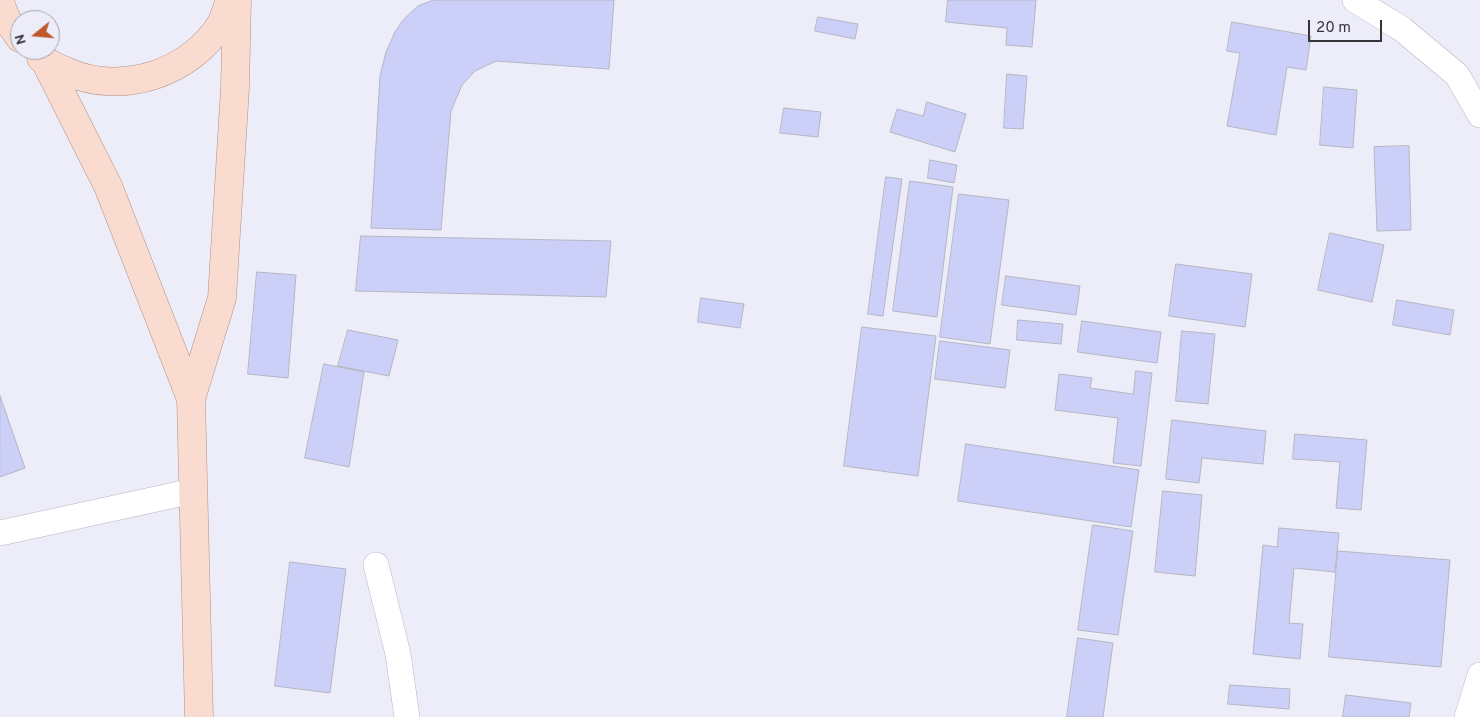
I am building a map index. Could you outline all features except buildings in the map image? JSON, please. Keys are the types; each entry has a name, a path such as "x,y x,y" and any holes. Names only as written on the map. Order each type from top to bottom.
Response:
{"main road":[{"path":"46,60 82,78 122,82 161,74 196,52 222,22 230,0"},
{"path":"199,717 191,399 222,298 235,88 237,0"},
{"path":"40,60 108,186 191,399"}],"street":[{"path":"1355,0 1402,29 1457,75 1480,115"},
{"path":"0,533 193,491"},
{"path":"376,565 398,654 407,717"},
{"path":"1467,717 1480,676"}]}
